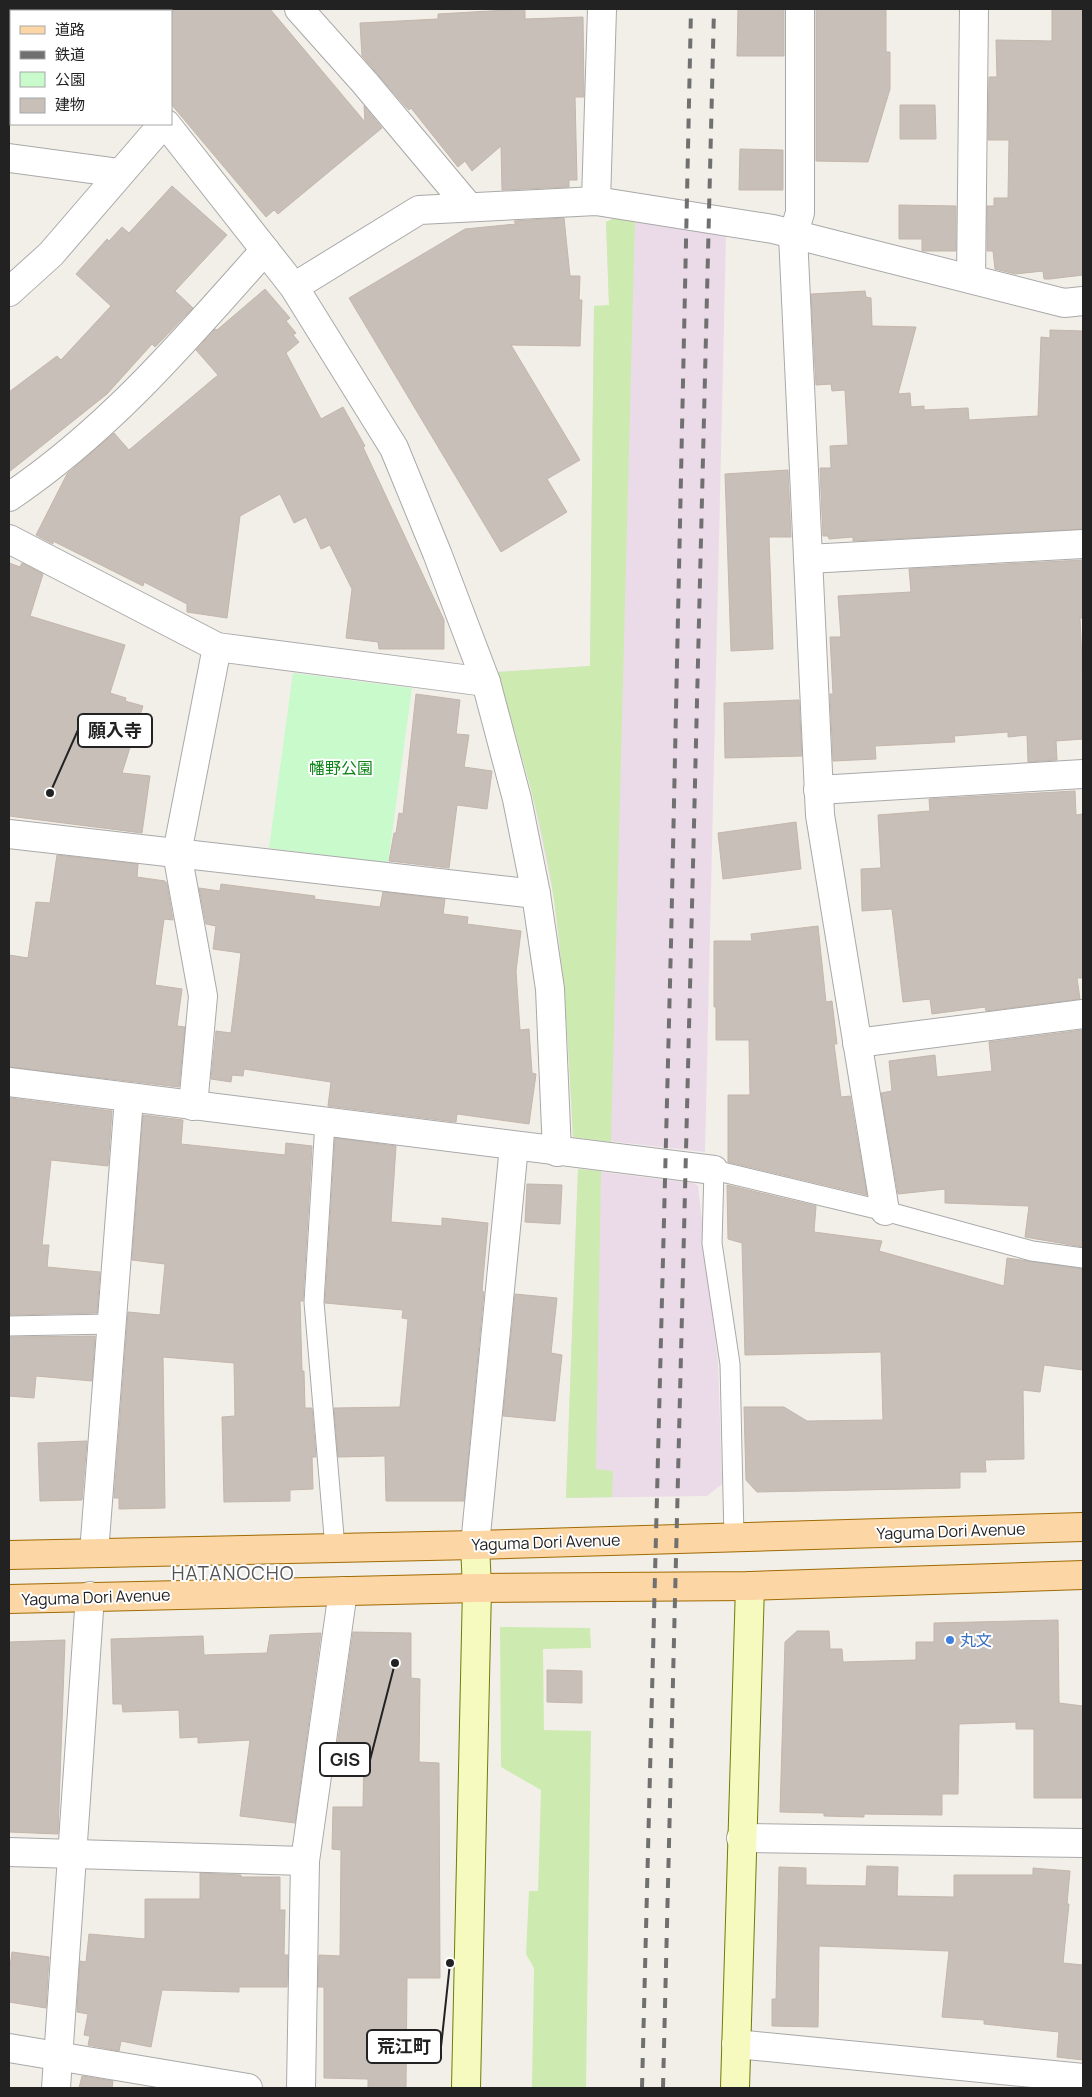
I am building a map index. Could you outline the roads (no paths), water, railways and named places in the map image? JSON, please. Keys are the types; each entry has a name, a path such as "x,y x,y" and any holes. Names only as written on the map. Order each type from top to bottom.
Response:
{"main road":[{"name":"Yaguma Dori Avenue","path":"9,1555 1083,1527"},
{"name":"Yaguma Dori Avenue","path":"9,1599 477,1588 750,1586 1083,1575"}],"street":[{"path":"299,9 365,83 468,206"},
{"path":"596,201 602,9"},
{"path":"800,9 800,213 793,235 818,790 820,815 885,1212"},
{"path":"971,279 974,9"},
{"path":"9,292 51,254 163,125"},
{"path":"165,125 294,287 394,448 437,553 486,682 517,799 536,894 550,989 557,1152"},
{"path":"9,158 120,173"},
{"path":"294,287 419,210 468,206 596,201 773,229 1064,303 1083,301"},
{"path":"9,497 30,483 96,430 165,362 265,250"},
{"path":"9,539 217,647 486,682"},
{"path":"808,559 1083,544"},
{"path":"193,1106 203,996 177,853 217,647"},
{"path":"818,790 1083,774"},
{"path":"9,834 536,894"},
{"path":"857,1043 1083,1014"},
{"path":"9,1082 557,1152 714,1170"},
{"path":"94,1553 128,1098"},
{"path":"466,2088 477,1588 475,1544 514,1146"},
{"path":"735,2088 750,1586"},
{"path":"301,2088 305,1861 343,1591"},
{"path":"56,2088 90,1596"},
{"path":"742,1838 1083,1843"},
{"path":"9,1852 305,1861"},
{"path":"736,2044 1083,2078"},
{"path":"9,2048 248,2088"}],"lane":[{"path":"325,1122 314,1302 335,1548"},
{"path":"734,1537 730,1364 712,1244 714,1170 885,1212 1032,1251 1083,1258"},
{"path":"9,1326 111,1324"}],"railway":[{"path":"642,2088 671,943 691,9"},
{"path":"663,2088 714,9"}],"place":[{"name":"願入寺","path":"50,793"},
{"name":"丸文","path":"950,1640"},
{"name":"GIS","path":"395,1663"},
{"name":"荒江町","path":"450,1963"}],"district":[{"name":"HATANOCHO","path":"233,1573"}],"park label":[{"name":"幡野公園","path":"341,768"}]}
